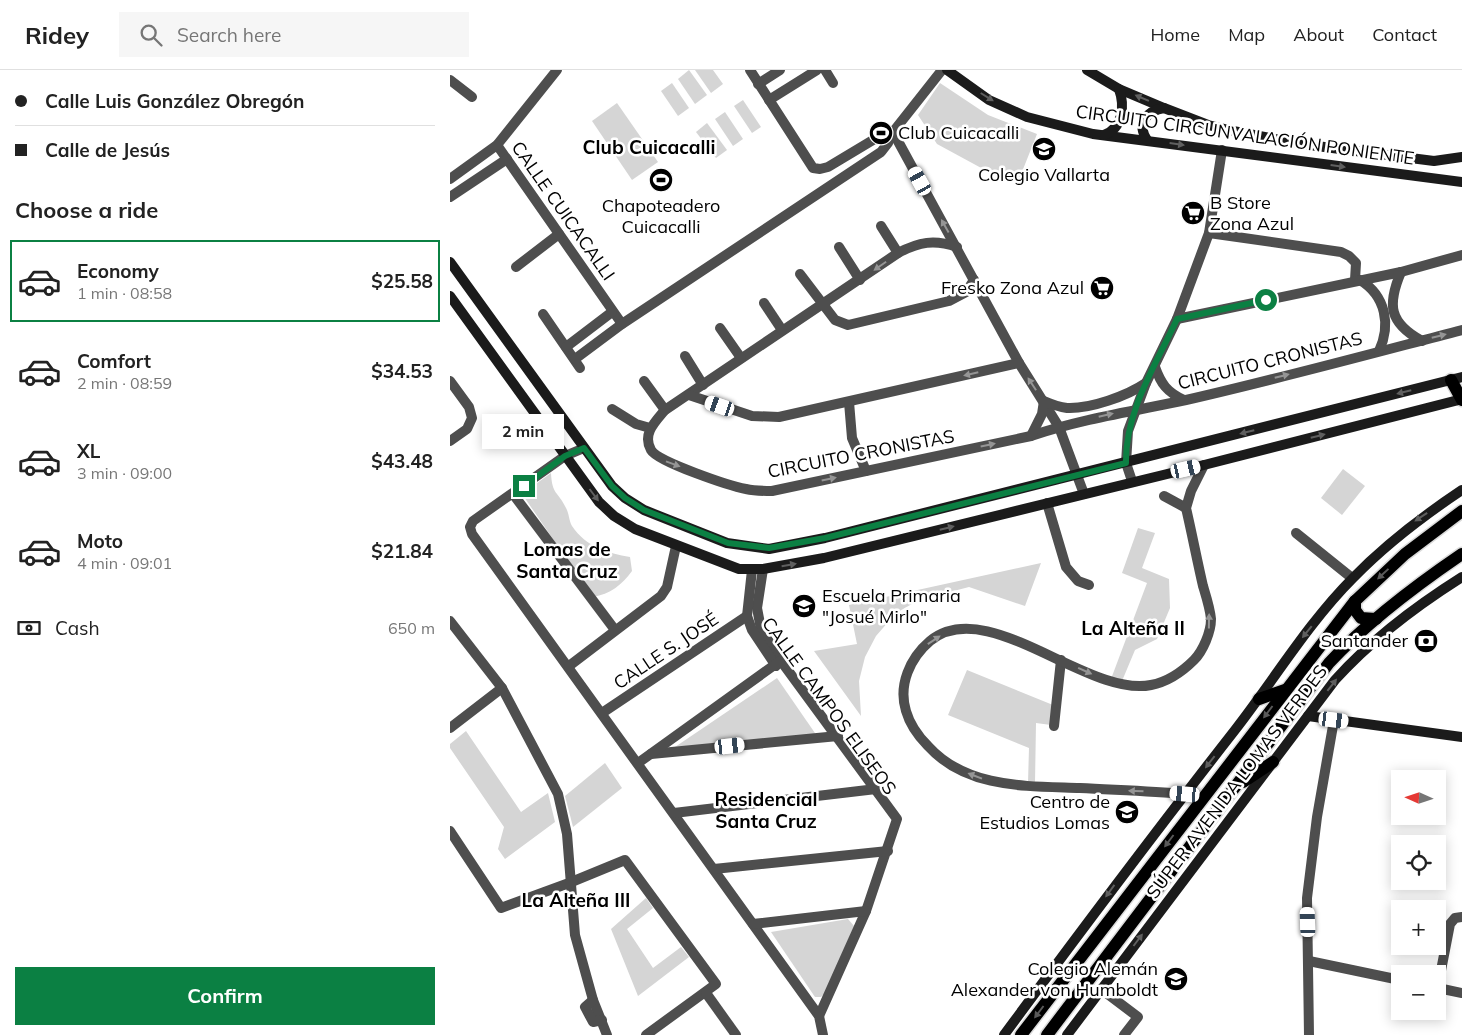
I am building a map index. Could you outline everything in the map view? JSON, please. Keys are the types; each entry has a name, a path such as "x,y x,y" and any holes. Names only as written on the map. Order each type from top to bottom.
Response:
{"main road":[{"name":"CIRCUITO CIRCUNVALACIÓN PONIENTE","path":"947,70 989,100 1027,117 1104,135 1462,182"},
{"path":"1087,70 1120,89 1164,108 1220,128 1301,144 1434,161 1462,157"},
{"path":"1104,135 1114,130 1121,115 1120,89"},
{"path":"1147,140 1143,129 1146,117 1151,111 1164,108"},
{"path":"450,262 612,486 625,498 644,510 728,543 769,548 825,538 1457,379 1462,399 1204,465 1132,481 824,558 758,569 720,563 635,529 614,516 599,502 450,296"},
{"name":"SÚPER AVENIDA LOMAS VERDES","path":"1004,1035 1185,794 1259,699 1303,637 1352,578 1413,523 1462,490"},
{"name":"SÚPER AVENIDA LOMAS VERDES","path":"1022,1035 1355,601 1422,540 1462,511"},
{"name":"SÚPER AVENIDA LOMAS VERDES","path":"1047,1035 1329,663 1349,642 1376,619 1428,577 1462,554"},
{"name":"SÚPER AVENIDA LOMAS VERDES","path":"1067,1035 1336,680 1363,651 1434,595 1462,577"},
{"path":"1355,601 1355,610 1361,618 1376,619"},
{"path":"1259,699 1285,690"},
{"path":"1308,716 1462,737"},
{"path":"1234,787 1273,762"}],"street":[{"name":"CALLE CUICACALLI","path":"557,70 497,145 622,324"},
{"path":"750,70 768,100 817,169 822,179 830,185"},
{"path":"758,84 780,70"},
{"path":"768,100 816,70"},
{"path":"825,70 833,83"},
{"path":"544,314 578,363 622,324 880,152 888,143 893,132 942,70"},
{"path":"450,80 472,97"},
{"path":"817,169 883,134 893,132"},
{"path":"893,132 1019,363 1059,427 1084,494"},
{"path":"450,179 497,145"},
{"path":"1132,481 1126,463 1128,431 1135,408 1177,319 1209,233 1222,150"},
{"path":"450,197 507,158"},
{"path":"881,226 898,253"},
{"path":"1209,233 1341,252 1349,256 1356,263 1357,280"},
{"path":"516,267 559,234"},
{"path":"612,409 636,424 650,428 665,410 782,330 823,306 898,253 913,245 926,242 936,242 957,247"},
{"path":"839,247 860,280"},
{"path":"1177,319 1401,272 1462,255"},
{"path":"1401,272 1393,291 1395,315 1405,332 1422,341"},
{"path":"800,274 823,306 841,324 856,324 949,301 966,292 974,280"},
{"path":"1357,280 1374,291 1381,303 1386,322 1386,336 1379,351"},
{"path":"764,303 782,330"},
{"path":"566,347 612,312"},
{"path":"720,328 741,358"},
{"name":"CIRCUITO CRONISTAS","path":"650,428 648,440 651,450 666,462 750,490 772,491 1031,436 1135,408 1185,400 1462,330"},
{"path":"685,356 703,385"},
{"path":"688,395 752,416 779,418 1019,363"},
{"path":"1155,367 1160,382 1170,394 1185,400"},
{"path":"450,381 469,407 472,418 467,428 450,442"},
{"path":"644,381 665,410"},
{"path":"1044,401 1066,408 1076,407 1117,398 1146,384"},
{"path":"1031,436 1042,414 1044,401"},
{"path":"849,402 852,438 866,471"},
{"path":"584,448 565,456 473,521 470,527 472,534 569,666 819,1016 823,1035"},
{"path":"1185,794 1017,786 984,780 958,770 935,754 919,736 908,719 902,700 905,678 916,654 933,639 950,630 969,628 993,633 1115,684 1148,686 1166,681 1195,660 1206,642 1211,620 1186,508 1191,491 1204,465"},
{"path":"513,494 615,630"},
{"path":"1164,496 1186,508"},
{"path":"1047,503 1066,567 1078,581 1089,585"},
{"path":"1296,533 1352,578"},
{"path":"569,666 661,596 667,587 676,546"},
{"name":"CALLE CAMPOS ELISEOS","path":"758,569 747,616 752,630 834,736 873,790 896,828 866,912 819,1016"},
{"name":"CALLE CAMPOS ELISEOS","path":"758,569 758,619 760,629 778,663"},
{"name":"CALLE S. JOSÉ","path":"602,713 747,616"},
{"path":"450,621 502,688 558,794 567,834 569,883 575,935 593,1000 607,1035"},
{"path":"1054,726 1060,660"},
{"path":"638,762 778,663"},
{"path":"450,728 502,688"},
{"path":"1309,1035 1307,898 1317,817 1334,720"},
{"path":"651,754 834,736"},
{"path":"674,813 873,790"},
{"path":"450,831 501,908 625,860 716,984 646,1035"},
{"path":"714,870 888,851"},
{"path":"753,924 866,912"},
{"path":"1442,965 1450,924 1455,918 1462,917"},
{"path":"1309,961 1391,978"},
{"path":"1101,989 1138,1017 1124,1035"},
{"path":"1446,989 1462,993"},
{"path":"706,993 736,1035"}],"shaded area":[{"path":"689,70 707,95 695,104 678,79"},
{"path":"695,70 713,70 723,84 711,93"},
{"path":"672,83 689,108 678,116 661,91"},
{"path":"940,83 988,115 1037,134 1018,182 996,176 937,144 918,115"},
{"path":"743,100 761,127 752,133 734,106"},
{"path":"617,103 658,162 632,180 592,121"},
{"path":"725,112 743,139 733,146 715,119"},
{"path":"707,123 727,150 716,158 696,132"},
{"path":"1343,469 1365,486 1342,515 1321,498"},
{"path":"551,473 554,489 567,510 571,524 578,533 598,548 630,557 632,571 620,585 599,596 593,597 522,494"},
{"path":"1138,528 1155,533 1142,568 1169,579 1170,608 1157,639 1135,650 1122,681 1111,679 1147,583 1122,573"},
{"path":"1041,563 1025,606 969,587 919,600 896,613 876,636 865,657 859,681 861,716 814,651 857,644 849,605"},
{"path":"967,670 1053,705 1051,725 1036,723 1035,783 1028,783 1029,748 948,715"},
{"path":"777,678 817,736 675,747"},
{"path":"466,731 521,812 548,793 555,822 505,859 498,849 504,827 450,748 450,744"},
{"path":"605,763 622,788 573,827 565,796"},
{"path":"646,898 653,908 627,929 653,968 681,947 689,957 638,996 611,929"},
{"path":"848,919 854,926 825,993 821,997 815,997 771,932"}],"place":[{"name":"Club Cuicacalli","path":"881,133"},
{"name":"Colegio Vallarta","path":"1044,149"},
{"name":"Chapoteadero Cuicacalli","path":"661,180"},
{"name":"B Store Zona Azul","path":"1193,213"},
{"name":"Fresko Zona Azul","path":"1102,288"},
{"name":"Escuela Primaria \"Josué Mirlo\"","path":"804,606"},
{"name":"Santander","path":"1426,641"},
{"name":"Centro de Estudios Lomas","path":"1127,812"},
{"name":"Colegio Alemán Alexander von Humboldt","path":"1176,979"}],"district":[{"name":"Club Cuicacalli","path":"649,147"},
{"name":"Lomas de Santa Cruz","path":"567,560"},
{"name":"La Alteña II","path":"1133,628"},
{"name":"Residencial Santa Cruz","path":"766,810"},
{"name":"La Alteña III","path":"576,900"}],"route":[{"path":"524,486 565,456 584,448 612,486 625,498 644,510 728,543 752,548 769,548 825,538 1126,463 1128,431 1135,408 1177,319 1266,300"}]}
